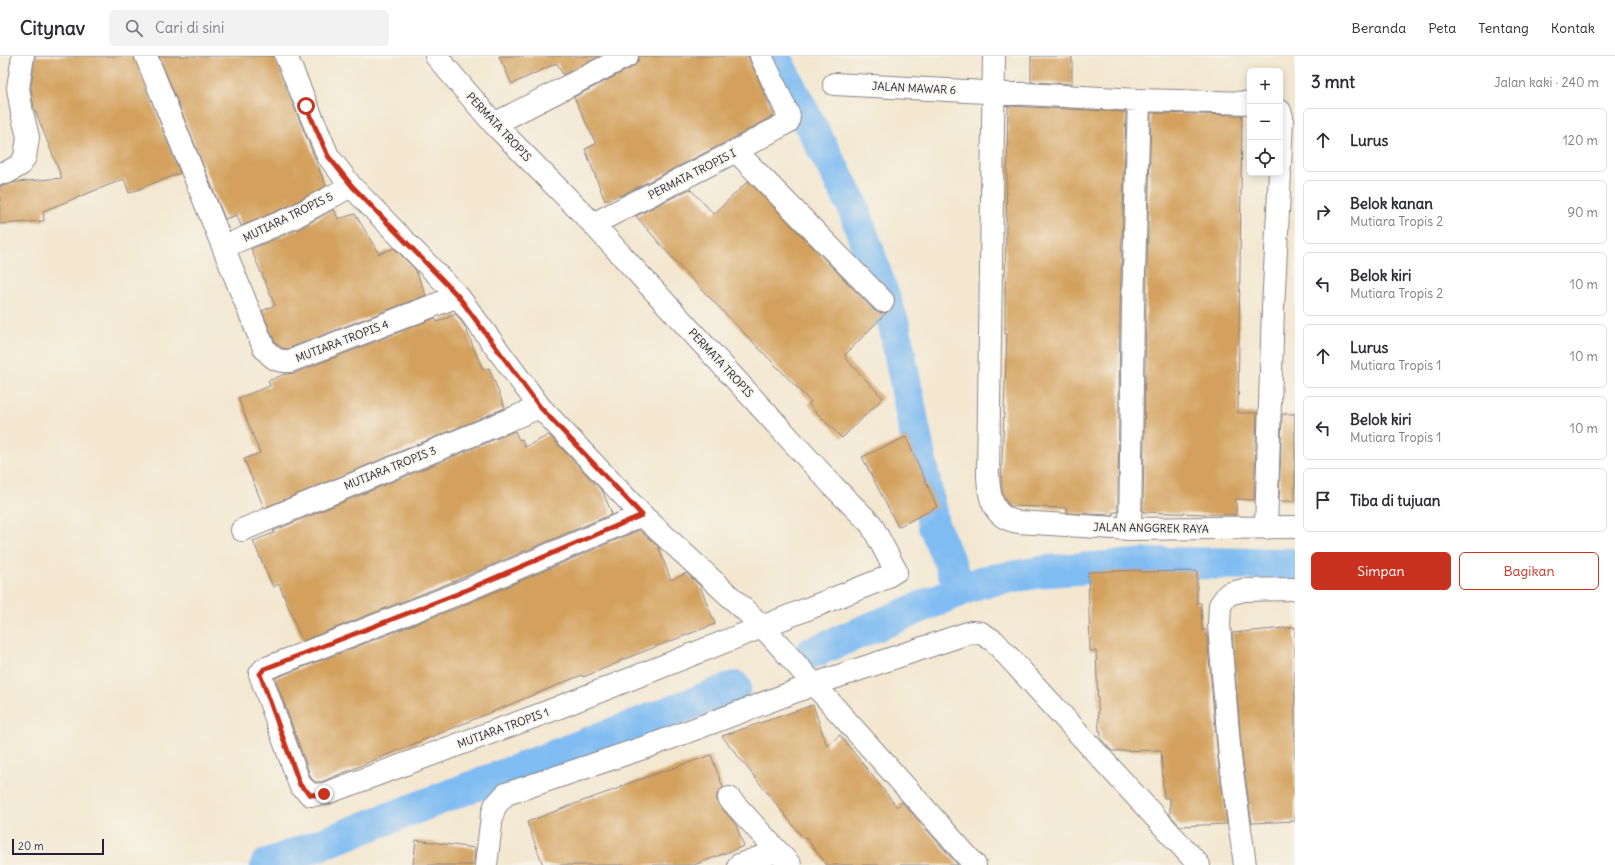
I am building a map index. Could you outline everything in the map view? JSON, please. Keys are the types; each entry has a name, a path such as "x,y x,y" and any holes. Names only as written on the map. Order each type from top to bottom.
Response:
{"street":[{"path":"0,173 6,173 20,165 25,156 28,137 18,88 22,56"},
{"path":"146,56 223,247"},
{"path":"286,56 328,156 352,186 458,296 540,407 642,515 770,635 975,865"},
{"name":"PERMATA TROPIS","path":"436,56 494,124 594,224 834,487 871,524 896,571 883,579 770,635"},
{"path":"494,124 627,56"},
{"name":"PERMATA TROPIS I","path":"594,224 736,151 789,120 761,56"},
{"path":"994,56 994,92"},
{"name":"JALAN MAWAR 6","path":"834,84 1139,100 1247,103"},
{"name":"JALAN ANGGREK RAYA","path":"994,92 988,476 988,490 991,502 1000,515 1009,520 1130,530 1295,527"},
{"path":"1130,530 1132,307 1139,100"},
{"path":"736,151 883,301"},
{"path":"1266,528 1273,316 1280,176"},
{"name":"MUTIARA TROPIS 5","path":"223,247 294,217 352,186"},
{"name":"MUTIARA TROPIS 4","path":"223,247 264,348 275,360 282,362 290,361 458,296"},
{"name":"MUTIARA TROPIS 3","path":"242,530 540,407"},
{"name":"MUTIARA TROPIS 1","path":"642,515 457,594 264,669 260,674 300,785 311,795 324,794 547,712 770,635"},
{"path":"1245,865 1230,757 1219,625 1220,605 1228,594 1244,590 1295,589"},
{"path":"486,865 492,816 495,806 506,794 649,746 809,678 971,632 981,633 994,641 1199,865"},
{"path":"729,798 783,858"},
{"path":"739,865 783,858"}],"building":[{"path":"35,56 134,56 180,173 129,193 124,179 43,211 44,221 0,224 0,186 16,182 62,178 34,108 31,88"},
{"path":"159,56 274,56 326,186 289,206 241,226 237,215 225,219"},
{"path":"499,56 600,56 563,75 557,63 512,84"},
{"path":"639,56 748,56 774,115 730,140 620,196 619,195 605,201 585,149 596,144 574,97 633,67 638,62"},
{"path":"1031,56 1072,56 1072,84 1031,82"},
{"path":"1008,106 1126,112 1120,307 1118,512 1113,512 1113,515 1067,513 1067,508 1011,506 1007,503 1003,495 1001,486 1007,334 1005,334 1005,288"},
{"path":"1151,113 1242,115 1238,413 1257,413 1254,500 1236,499 1236,515 1143,512"},
{"path":"748,181 874,310 880,313 887,312 845,355 845,358 883,398 842,438 808,404 811,402 680,267 636,216 690,189 714,214"},
{"path":"334,209 338,219 355,214 379,254 394,248 415,269 426,295 287,349 282,348 275,342 262,311 275,305 251,249 299,229"},
{"path":"456,314 465,327 483,370 489,368 505,408 264,508 244,459 260,453 238,398 270,386 268,381 285,374 295,373 435,318 437,322"},
{"path":"1282,414 1295,414 1295,501 1279,501"},
{"path":"515,431 519,440 522,439 525,447 549,435 603,492 612,514 452,582 302,641 279,584 273,587 253,541 274,533 273,531"},
{"path":"906,437 937,507 898,527 862,457"},
{"path":"639,530 658,546 671,580 687,573 700,586 715,624 619,661 620,662 583,677 582,675 321,782 315,782 311,778 275,678 462,606"},
{"path":"1141,570 1141,572 1197,571 1197,603 1201,603 1202,630 1206,630 1207,636 1218,758 1227,824 1180,826 1170,815 1170,798 1164,798 1161,750 1112,751 1101,739 1101,731 1099,731 1096,651 1090,651 1088,572"},
{"path":"1295,627 1295,821 1252,823 1242,756 1232,633"},
{"path":"813,705 827,746 840,735 897,807 902,802 958,865 827,865 806,838 804,839 722,736"},
{"path":"711,755 723,787 717,794 717,801 736,825 744,846 694,865 543,865 527,822 622,787 621,786"},
{"path":"416,840 475,848 474,865 413,865"}],"waterway":[{"path":"774,56 852,204 894,325 933,524 961,590"},
{"path":"811,653 981,582 1047,571 1164,563 1295,564"},
{"path":"266,865 735,687"}],"route":[{"path":"306,106 328,156 352,186 458,296 540,407 642,515 457,594 264,669 260,674 300,785 311,795 324,794"}]}
